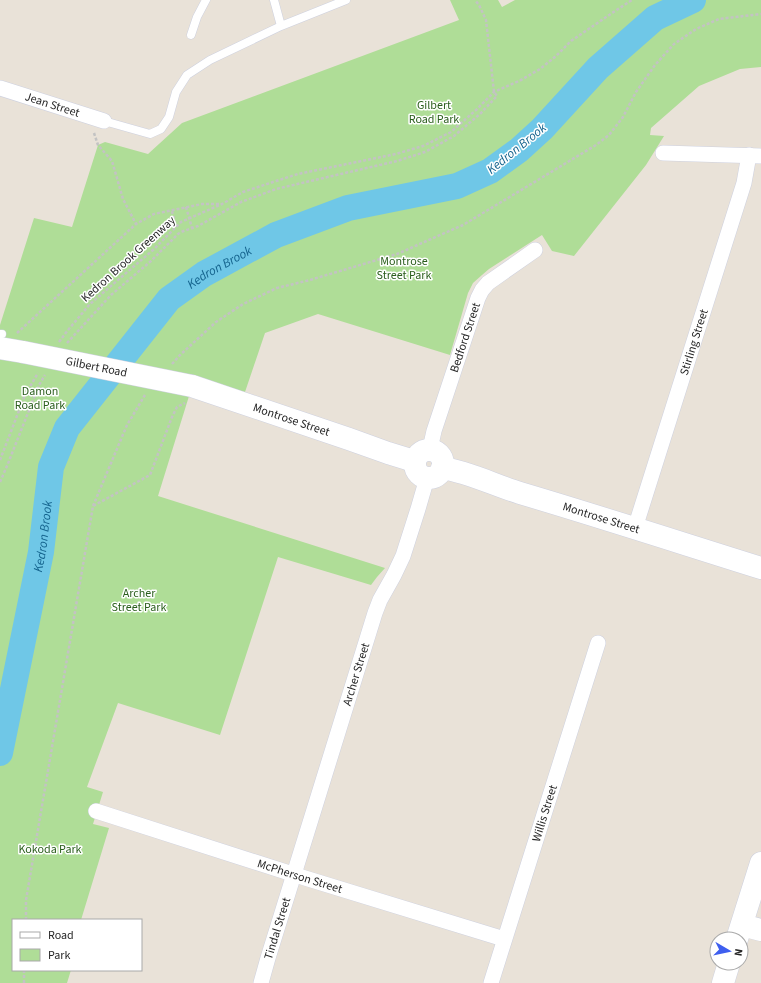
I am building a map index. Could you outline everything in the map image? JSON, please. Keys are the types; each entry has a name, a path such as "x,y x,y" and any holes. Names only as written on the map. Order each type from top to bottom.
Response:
{"street":[{"name":"Jean Street","path":"0,88 104,121"},
{"path":"663,153 755,155"},
{"name":"Stirling Street","path":"635,528 744,183 755,155"},
{"name":"Bedford Street","path":"428,464 434,431 478,298 488,283 535,250"},
{"name":"Gilbert Road","path":"1,339 23,352 191,395"},
{"name":"Montrose Street","path":"191,395 349,439 388,453 468,474 511,490 761,568"},
{"name":"Archer Street","path":"294,874 375,613 380,600 403,556 418,509 428,464"},
{"name":"Willis Street","path":"491,983 598,643"},
{"name":"McPherson Street","path":"96,811 504,940"},
{"path":"747,931 761,863"},
{"name":"Tindal Street","path":"261,983 294,874"},
{"path":"723,983 727,971"}],"lane":[{"path":"191,35 197,17 206,0"},
{"path":"274,0 281,26"},
{"path":"104,121 150,134 161,129 169,117 176,92 187,75 210,60 281,26 346,0"}],"path":[{"path":"64,347 111,296 181,232 198,226 240,202 276,189 397,161 425,152 454,136 480,114 497,96 494,92 486,20 475,0"},
{"path":"494,92 521,80 540,69 571,41 632,0"},
{"path":"170,366 216,322 243,304 277,288 310,280 397,254 463,225 596,145 610,135 623,117 636,92 655,65 674,44 696,29 719,19 761,14"},
{"name":"Kedron Brook Greenway","path":"55,347 90,304 153,250 181,222 222,204 243,192 298,174 396,154 423,146 451,132 494,92"},
{"path":"89,116 98,145 112,161 123,199 136,224"},
{"path":"1,339 14,336 136,224 154,214 202,204 222,204"},
{"path":"186,208 192,228"},
{"path":"172,211 176,227"},
{"path":"0,460 25,395 40,371"},
{"path":"0,482 39,385 46,374"},
{"path":"26,919 28,893 93,506 127,425 147,392"},
{"path":"93,506 150,475 177,407 184,403 191,395"},
{"path":"24,971 24,983"}],"green space":[{"path":"450,0 498,0 502,7 515,0 761,0 761,67 740,69 699,86 651,128 650,135 664,136 646,165 574,256 552,251 542,235 489,269 473,283 468,293 450,355 318,314 265,333 245,392 194,380 158,496 385,568 371,585 278,557 220,735 118,703 87,787 103,792 93,824 109,828 81,919 12,919 12,971 71,971 67,983 0,983 0,325 34,218 72,227 98,145 105,142 148,154 182,123 459,20"}],"waterway":[{"name":"Kedron Brook","path":"0,753 41,552 51,467 67,428 169,299 204,274 276,235 348,208 457,186 490,171 519,150 542,129 598,68 655,18 693,0"}],"park label":[{"name":"Gilbert Road Park","path":"434,112"},
{"name":"Montrose Street Park","path":"404,268"},
{"name":"Damon Road Park","path":"40,398"},
{"name":"Archer Street Park","path":"139,600"},
{"name":"Kokoda Park","path":"50,849"}]}
